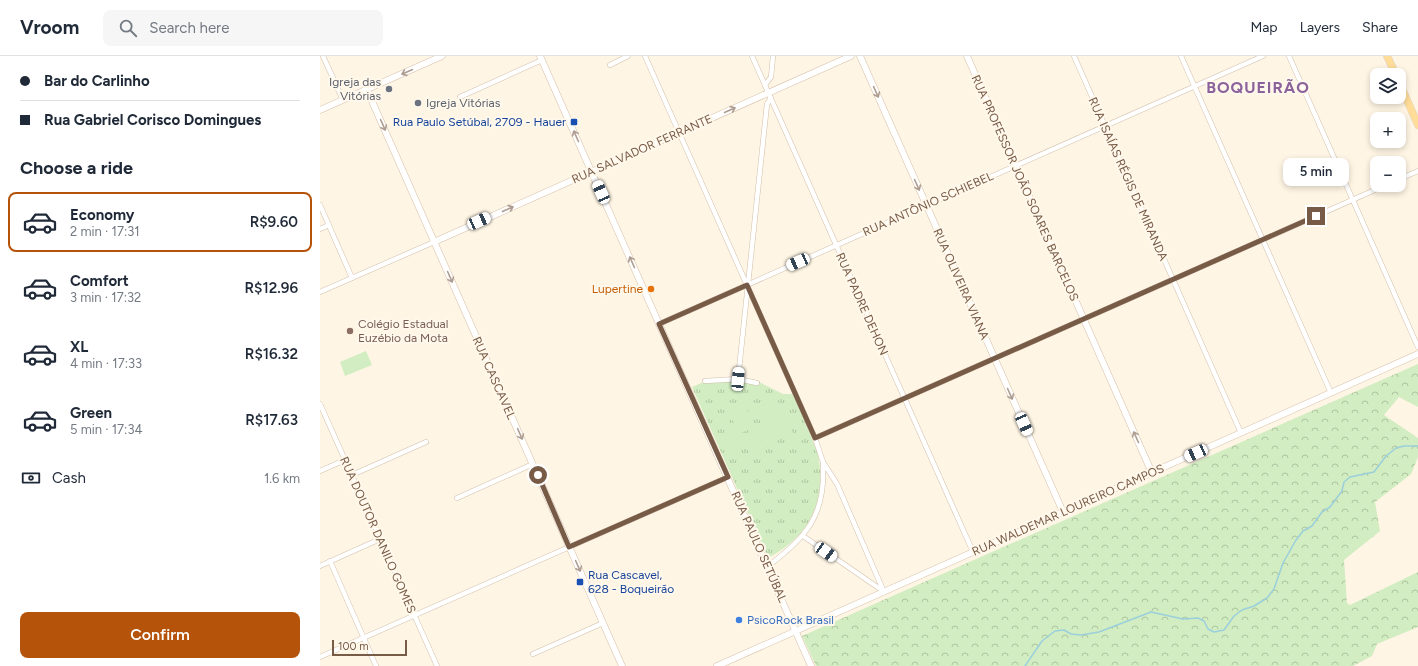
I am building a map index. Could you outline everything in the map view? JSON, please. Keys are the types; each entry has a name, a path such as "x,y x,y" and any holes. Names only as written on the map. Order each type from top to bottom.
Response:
{"main road":[{"path":"320,110 367,90 433,58 442,56"},
{"name":"RUA SALVADOR FERRANTE","path":"434,242 679,132 770,95 851,56"},
{"name":"RUA OLIVEIRA VIANA","path":"860,56 1063,512"},
{"name":"RUA PROFESSOR JOÃO SOARES BARCELOS","path":"967,56 1152,473"},
{"path":"1387,56 1393,68"},
{"name":"RUA PAULO SETÚBAL","path":"541,58 811,666"},
{"name":"RUA CASCAVEL","path":"367,90 622,666"},
{"path":"1406,98 1418,125"},
{"name":"RUA WALDEMAR LOUREIRO CAMPOS","path":"717,666 1418,354"}],"street":[{"path":"323,56 343,100"},
{"path":"610,65 628,56"},
{"path":"645,56 815,438 823,462 837,484 884,592"},
{"name":"RUA PADRE DEHON","path":"752,56 973,552"},
{"path":"765,85 771,77 774,56"},
{"name":"RUA ISAÍAS RÉGIS DE MIRANDA","path":"1074,56 1241,433"},
{"path":"1182,56 1331,393"},
{"name":"RUA ANTÔNIO SCHIEBEL","path":"659,324 1263,56"},
{"path":"1289,56 1418,347"},
{"path":"460,97 541,58"},
{"path":"738,379 767,104 770,95"},
{"path":"1406,176 1418,171"},
{"path":"815,438 1371,192"},
{"path":"320,205 352,278"},
{"path":"320,229 329,225"},
{"path":"320,292 434,242"},
{"path":"705,381 738,379 757,383"},
{"name":"RUA DOUTOR DANILO GOMES","path":"320,404 322,412 352,474 437,666"},
{"path":"352,474 426,442"},
{"path":"320,471 345,460"},
{"path":"767,567 804,536 814,519 820,501 823,479 823,462"},
{"path":"457,498 533,464"},
{"path":"320,657 728,477"},
{"path":"804,536 884,592"},
{"path":"320,566 380,539"},
{"path":"330,561 376,666"},
{"path":"533,654 603,623"}],"green space":[{"path":"366,351 372,365 345,376 340,362"},
{"path":"1418,364 1418,407 1399,397 1384,415 1418,438 1418,457 1411,474 1375,502 1380,531 1344,560 1347,603 1350,605 1418,572 1418,627 1377,644 1372,656 1353,666 816,666 802,636"},
{"path":"715,380 748,382 758,385 759,382 783,394 794,394 818,454 820,487 817,502 812,515 805,528 795,539 783,549 768,558 692,387 706,381"},
{"path":"777,399 793,433 770,443 755,409"},
{"path":"744,403 755,427 739,434 728,410"},
{"path":"734,430 743,449 731,454 723,435"},
{"path":"756,431 766,453 752,459 742,437"}],"waterway":[{"path":"1025,666 1042,641 1055,631 1064,630 1071,634 1081,635 1099,632 1151,612 1183,619 1198,618 1204,621 1208,629 1214,632 1224,630 1234,616 1242,610 1254,606 1267,598 1274,589 1283,563 1296,540 1303,531 1312,526 1322,512 1330,507 1342,491 1344,482 1350,477 1374,472 1386,456 1396,448 1404,446 1418,446"}],"place":[{"name":"Igreja das Vitórias","path":"389,89"},
{"name":"Igreja Vitórias","path":"418,103"},
{"name":"Rua Paulo Setúbal, 2709 - Hauer","path":"574,122"},
{"name":"Lupertine","path":"651,289"},
{"name":"Colégio Estadual Euzébio da Mota","path":"350,331"},
{"name":"Rua Cascavel, 628 - Boqueirão","path":"580,582"},
{"name":"PsicoRock Brasil","path":"739,620"}],"district":[{"name":"BOQUEIRÃO","path":"1258,87"}],"route":[{"path":"538,475 569,547 728,477 659,324 747,285 815,438 1316,216"}]}
